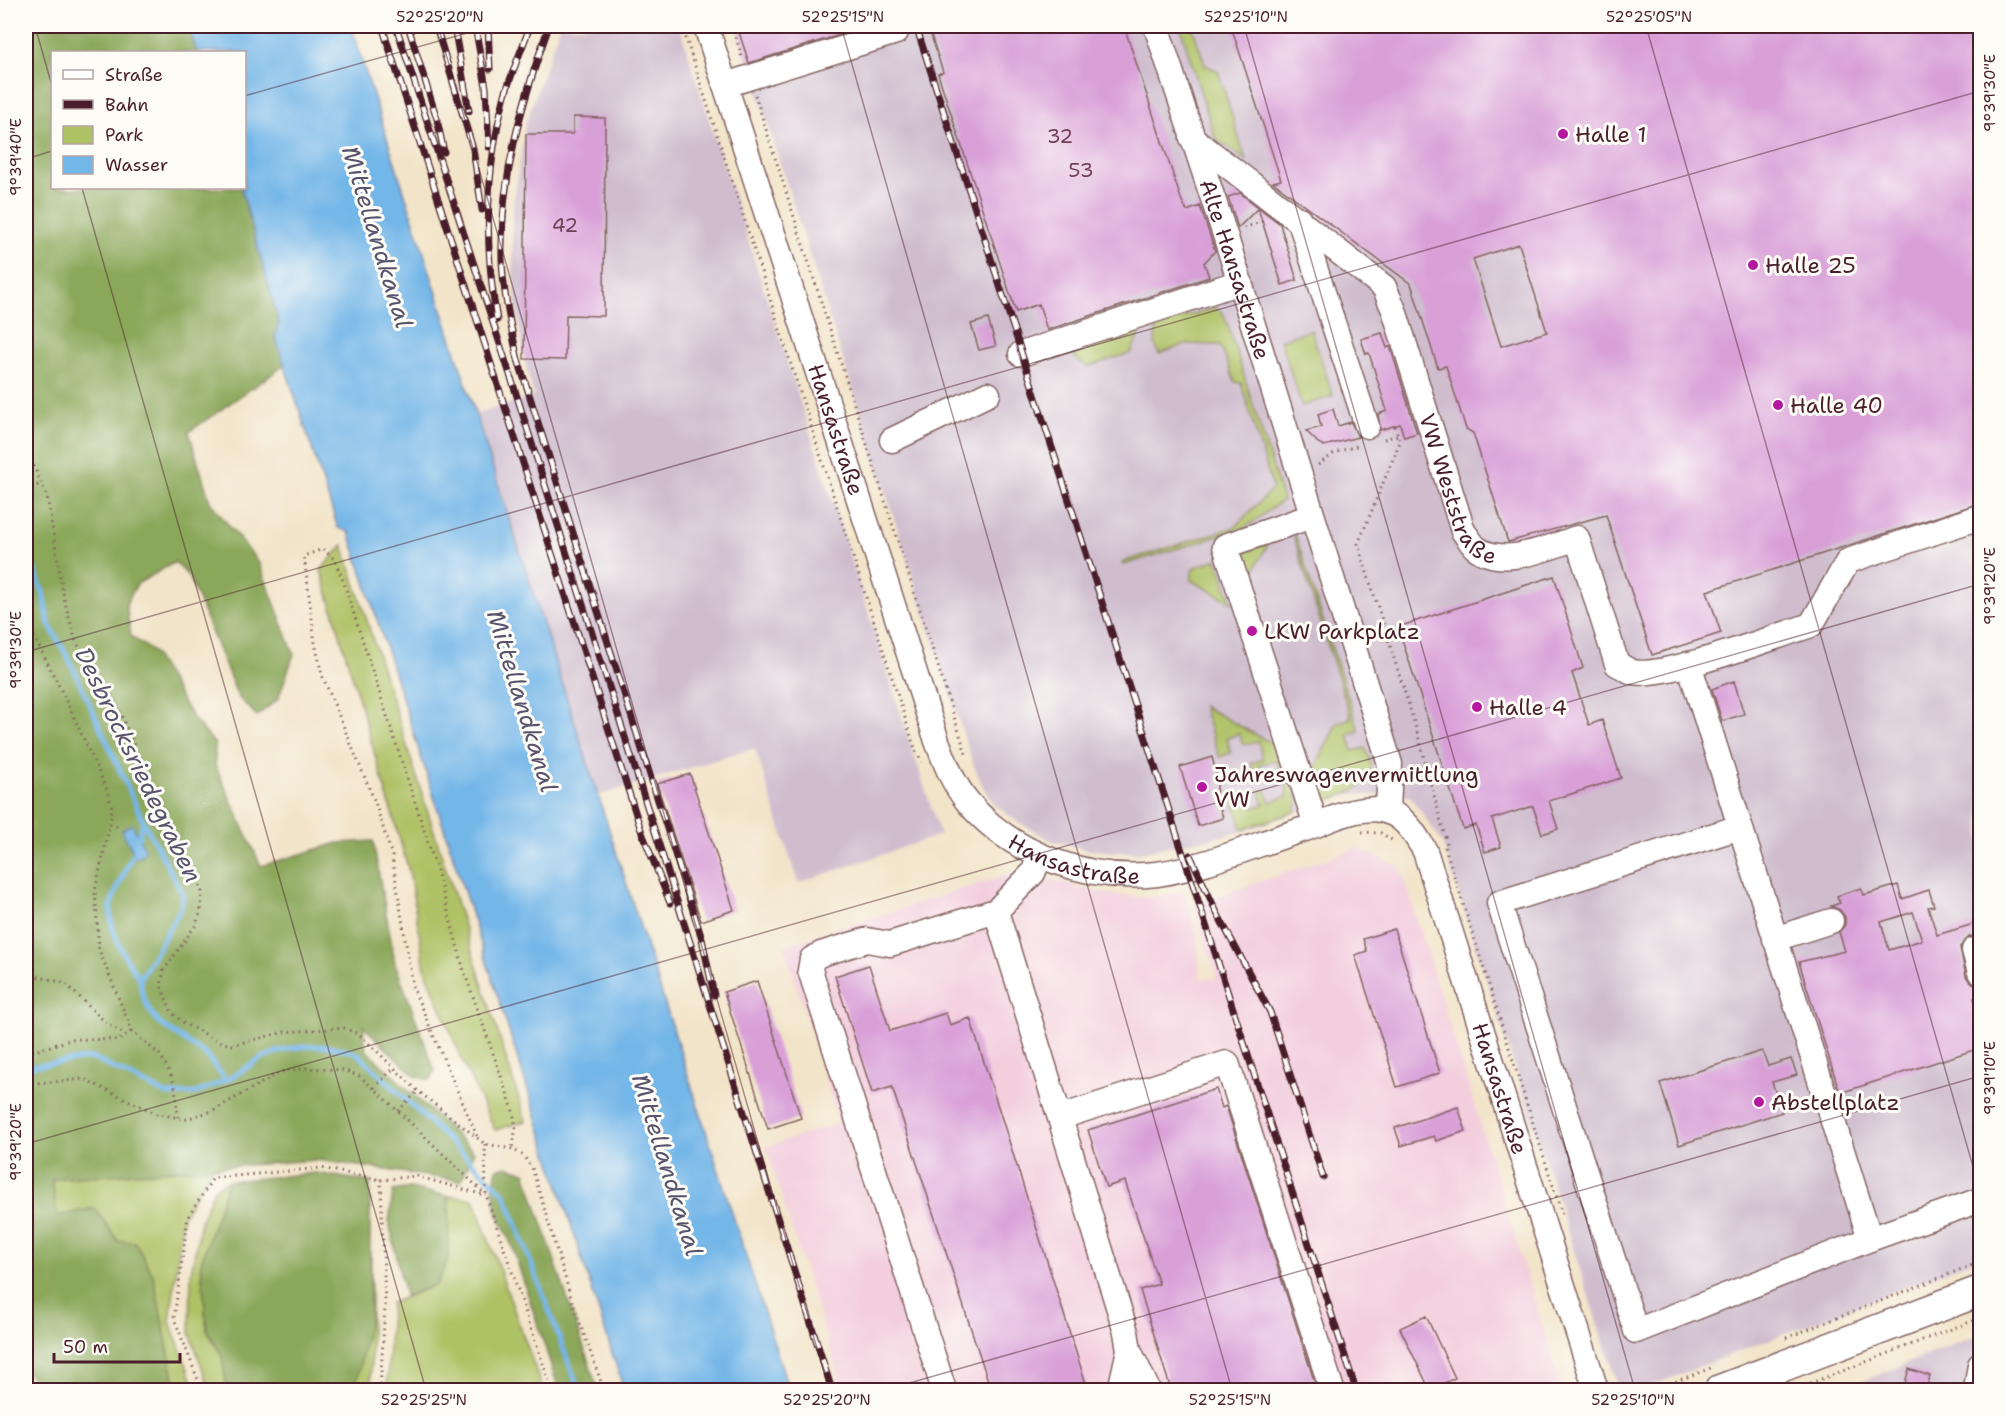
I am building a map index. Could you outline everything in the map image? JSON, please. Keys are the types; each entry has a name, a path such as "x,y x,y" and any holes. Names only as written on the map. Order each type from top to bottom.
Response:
{"main road":[{"path":"1720,1377 1980,1290"}],"street":[{"name":"Hansastraße","path":"706,26 937,741 951,776 968,803 1019,846 1040,856 1090,870 1156,874 1187,867 1357,812 1388,812 1410,827 1425,851 1596,1390"},
{"name":"Alte Hansastraße","path":"1156,26 1240,282 1390,764 1388,812"},
{"path":"725,85 896,32"},
{"name":"VW Weststraße","path":"1192,138 1384,287 1391,301 1463,531 1476,548 1496,555 1519,555 1577,538 1617,664 1634,672 1656,672 1689,664 1811,625 1848,561 1980,517"},
{"path":"1292,214 1370,436"},
{"path":"1021,354 1240,282"},
{"path":"892,440 988,394"},
{"path":"1311,516 1225,546 1316,825"},
{"path":"1689,664 1870,1239"},
{"path":"1740,826 1499,903 1636,1332 1870,1239 1980,1200"},
{"path":"944,1390 810,970 813,959 821,954 867,940 890,944 996,911 1033,873 1040,856"},
{"path":"996,911 1061,1117 1129,1350 1148,1390"},
{"path":"1774,939 1831,921"},
{"path":"1061,1117 1227,1063 1332,1390"},
{"path":"1117,1390 1129,1350"},
{"path":"1976,1390 1980,1365"}],"path":[{"path":"682,26 915,749 924,765"},
{"path":"732,26 970,768"},
{"path":"1226,238 1241,228 1292,214"},
{"path":"1395,426 1400,441 1358,544 1416,728 1448,850"},
{"path":"1302,479 1336,452 1370,436 1398,435"},
{"path":"26,449 42,483 50,510 68,620 76,642 113,697 164,814 197,876 202,892 201,912 195,926 164,970 160,986 165,1002 172,1013 185,1024 233,1046 284,1032 344,1028 360,1035 418,1091 485,1144 512,1149 523,1155 532,1168 573,1304 604,1390"},
{"path":"26,491 42,483"},
{"path":"478,1137 413,988 392,856 358,760 322,675 315,643 304,556 323,549 334,559 343,580 436,867 464,971 512,1107 516,1127 512,1149"},
{"path":"26,620 107,790 112,807 110,824 95,891 99,950 132,1031 161,1056 175,1086 178,1117"},
{"path":"110,824 119,827"},
{"path":"1354,833 1381,833 1400,844"},
{"path":"26,974 65,983 105,1022 126,1035"},
{"path":"26,1051 35,1051 73,1039 119,1040 132,1031"},
{"path":"374,1088 394,1067"},
{"path":"26,1084 84,1078 157,1114 198,1118 282,1072 305,1068 343,1070 359,1076 374,1088 486,1195"},
{"path":"398,1111 418,1091"},
{"path":"485,1144 486,1195 552,1390"},
{"path":"202,1390 174,1318 188,1217 213,1178 321,1168 381,1180 416,1176 486,1195"},
{"path":"380,1390 385,1306 381,1180"},
{"path":"1775,1342 1980,1262"},
{"path":"1793,1390 1980,1318"},
{"path":"1653,1390 1720,1377"}],"shaded area":[{"path":"560,26 679,26 940,835 798,883 755,748 597,796 477,414 534,396 524,359 513,279 512,214 525,125"},
{"path":"736,26 1980,26 1980,1258 1640,1390 1619,1390 1442,842 1410,796 1348,794 1242,832 1135,853 1089,850 1050,840 1018,822 995,805 983,787 972,761"},
{"path":"1358,848 1401,868 1561,1386 1551,1390 843,1390 766,1147 839,1123 784,946 1025,869 1040,876 1101,893 1146,898 1184,892 1197,933 1200,979 1217,979 1194,904"},
{"path":"1980,1334 1980,1390 1838,1390 1865,1380"}],"green space":[{"path":"26,26 188,26 197,51 51,51 51,189 241,189 279,323 275,336 285,365 189,432 210,502 259,563 294,654 278,699 257,716 238,697 189,577 175,562 137,584 126,604 131,636 153,652 192,717 215,744 215,765 261,866 338,843 373,841 395,963 435,1071 430,1080 415,1076 363,1026 366,1050 474,1152 461,1181 317,1160 52,1179 57,1216 95,1208 118,1241 135,1242 153,1275 175,1384 179,1390 39,1390 26,1370"},
{"path":"1180,26 1192,26 1205,65 1218,71 1246,160 1215,138"},
{"path":"1215,308 1223,313 1228,325 1283,500 1245,528 1123,565 1122,562 1235,527 1273,488 1241,383 1235,382 1220,345 1186,344 1159,354 1155,344 1156,325"},
{"path":"1311,330 1333,396 1302,406 1280,340"},
{"path":"1141,331 1131,353 1087,367 1074,357 1079,348"},
{"path":"1295,534 1359,731 1348,734 1353,751 1365,748 1371,764 1367,780 1355,790 1325,801 1317,794 1310,778 1337,723 1351,718 1294,538"},
{"path":"1266,544 1247,583 1241,559 1247,551"},
{"path":"343,545 526,1121 495,1130 464,1065 425,969 409,871 321,570"},
{"path":"1217,559 1232,603 1191,580 1193,568"},
{"path":"1203,706 1277,746 1286,764 1279,769 1276,760 1259,765 1262,775 1255,775 1251,763 1263,759 1258,742 1243,745 1239,734 1227,738 1231,753 1219,757"},
{"path":"1285,785 1293,786 1298,801 1295,812 1242,829 1233,799 1245,794 1253,808 1264,804 1260,792 1266,790 1270,802 1288,796"},
{"path":"214,1166 183,1216 170,1322 196,1390 179,1390 175,1384 153,1275 118,1241 95,1208 57,1216 52,1179"},
{"path":"506,1166 525,1172 598,1390 559,1390 512,1246 497,1212 493,1189 497,1169"},
{"path":"316,1173 370,1182 370,1317 356,1385 353,1390 227,1390 222,1356 207,1330 201,1263 228,1181"},
{"path":"228,1181 201,1263 207,1330 222,1356 227,1390 210,1390 190,1333 191,1273 201,1220 215,1187"},
{"path":"410,1188 449,1196 448,1260 436,1285 405,1296 389,1222 393,1191"},
{"path":"449,1196 474,1199 543,1390 387,1390 391,1303 436,1285 448,1260"},
{"path":"371,1256 371,1390 353,1390 370,1317"}],"water":[{"name":"Mittellandkanal","path":"188,26 351,26 789,1390 624,1390 349,532 338,528 275,336 279,323 241,189 246,189 246,51 197,51"},
{"path":"132,824 146,851 138,857 135,857 122,830"}],"building":[{"path":"737,26 869,26 749,63"},
{"path":"928,26 1124,26 1181,199 1187,211 1200,206 1215,251 1204,263 1209,277 1047,330 1039,304 1016,312 938,74 943,72"},
{"path":"1231,26 1980,26 1980,503 1707,591 1721,633 1652,655 1606,515 1508,542 1473,433 1466,429 1446,366 1438,368 1411,284 1273,182 1281,180","holes":["1519,244 1547,332 1501,346 1473,259"]},
{"path":"573,117 605,118 604,316 566,315 565,360 524,359 526,134 573,134"},
{"path":"1240,193 1280,224 1297,280 1282,285 1258,208 1238,228 1228,197"},
{"path":"988,319 996,346 979,350 971,324"},
{"path":"1382,333 1387,348 1390,346 1417,433 1404,437 1400,424 1380,430 1378,414 1387,411 1369,353 1366,354 1361,339"},
{"path":"1333,409 1338,426 1351,422 1358,437 1324,446 1306,431 1321,427 1318,414"},
{"name":"Halle 4","path":"1554,576 1583,668 1572,673 1589,725 1602,720 1621,778 1549,801 1558,829 1542,834 1533,806 1492,819 1501,847 1485,852 1476,825 1463,829 1398,627"},
{"path":"1734,681 1744,714 1722,721 1712,689"},
{"name":"Jahreswagenvermittlung VW","path":"1212,757 1218,780 1216,794 1223,818 1198,826 1180,767"},
{"path":"690,774 734,910 701,921 657,784"},
{"path":"1898,885 1902,899 1929,890 1934,906 1928,907 1937,935 1980,922 1980,938 1970,936 1960,947 1966,976 1970,982 1980,986 1980,997 1974,998 1980,1018 1980,1048 1840,1093 1799,962 1845,951 1839,932 1845,925 1845,917 1840,910 1831,906 1840,903 1837,896 1861,888 1864,895","holes":["1913,912 1922,940 1889,950 1881,922"]},
{"path":"1394,929 1440,1073 1397,1087 1355,955 1367,951 1363,939"},
{"path":"869,965 890,1031 946,1013 950,1025 970,1018 1087,1387 1074,1390 991,1390 892,1087 872,1093 835,976"},
{"path":"757,981 801,1118 768,1129 724,992"},
{"path":"1762,1051 1768,1066 1791,1059 1797,1075 1772,1082 1782,1112 1679,1145 1660,1083"},
{"path":"1216,1089 1222,1108 1226,1106 1317,1390 1171,1390 1140,1290 1159,1284 1125,1181 1106,1187 1088,1130"},
{"path":"1458,1107 1466,1131 1436,1141 1434,1136 1401,1146 1395,1128"},
{"path":"1426,1316 1455,1378 1430,1390 1400,1328"},
{"path":"1909,1369 1930,1376 1926,1390 1903,1390"}],"waterway":[{"name":"Desbrocksriedegraben","path":"26,549 43,592 49,625 69,659 143,821 183,894 181,908 140,979 142,994 149,1010 160,1024 205,1054 226,1080 262,1058 289,1049 324,1046 358,1054 505,1194 579,1390"},
{"path":"139,837 143,821"},
{"path":"133,854 112,902 111,922 118,943 140,979"},
{"path":"26,1067 92,1058 168,1095 196,1093 226,1080"}],"railway":[{"path":"382,26 433,183"},
{"path":"396,26 514,387 832,1390"},
{"path":"408,26 437,119 444,152"},
{"path":"436,26 473,149 482,210"},
{"path":"454,26 469,111"},
{"path":"475,26 486,87 489,147"},
{"path":"488,26 490,69"},
{"path":"497,320 489,235 493,151 505,95 530,26"},
{"path":"518,360 503,272 502,229 515,140 530,83 549,26"},
{"path":"916,26 1356,1390"},
{"path":"431,177 641,830 670,903"},
{"path":"516,353 702,939 714,995"},
{"path":"1190,855 1217,913 1270,1012 1323,1177"}],"place":[{"name":"Halle 1","path":"1563,134"},
{"name":"Halle 25","path":"1753,265"},
{"name":"Halle 40","path":"1778,405"},
{"name":"LKW Parkplatz","path":"1252,631"},
{"name":"Halle 4","path":"1477,707"},
{"name":"Jahreswagenvermittlung VW","path":"1202,787"},
{"name":"Abstellplatz","path":"1759,1102"}]}
